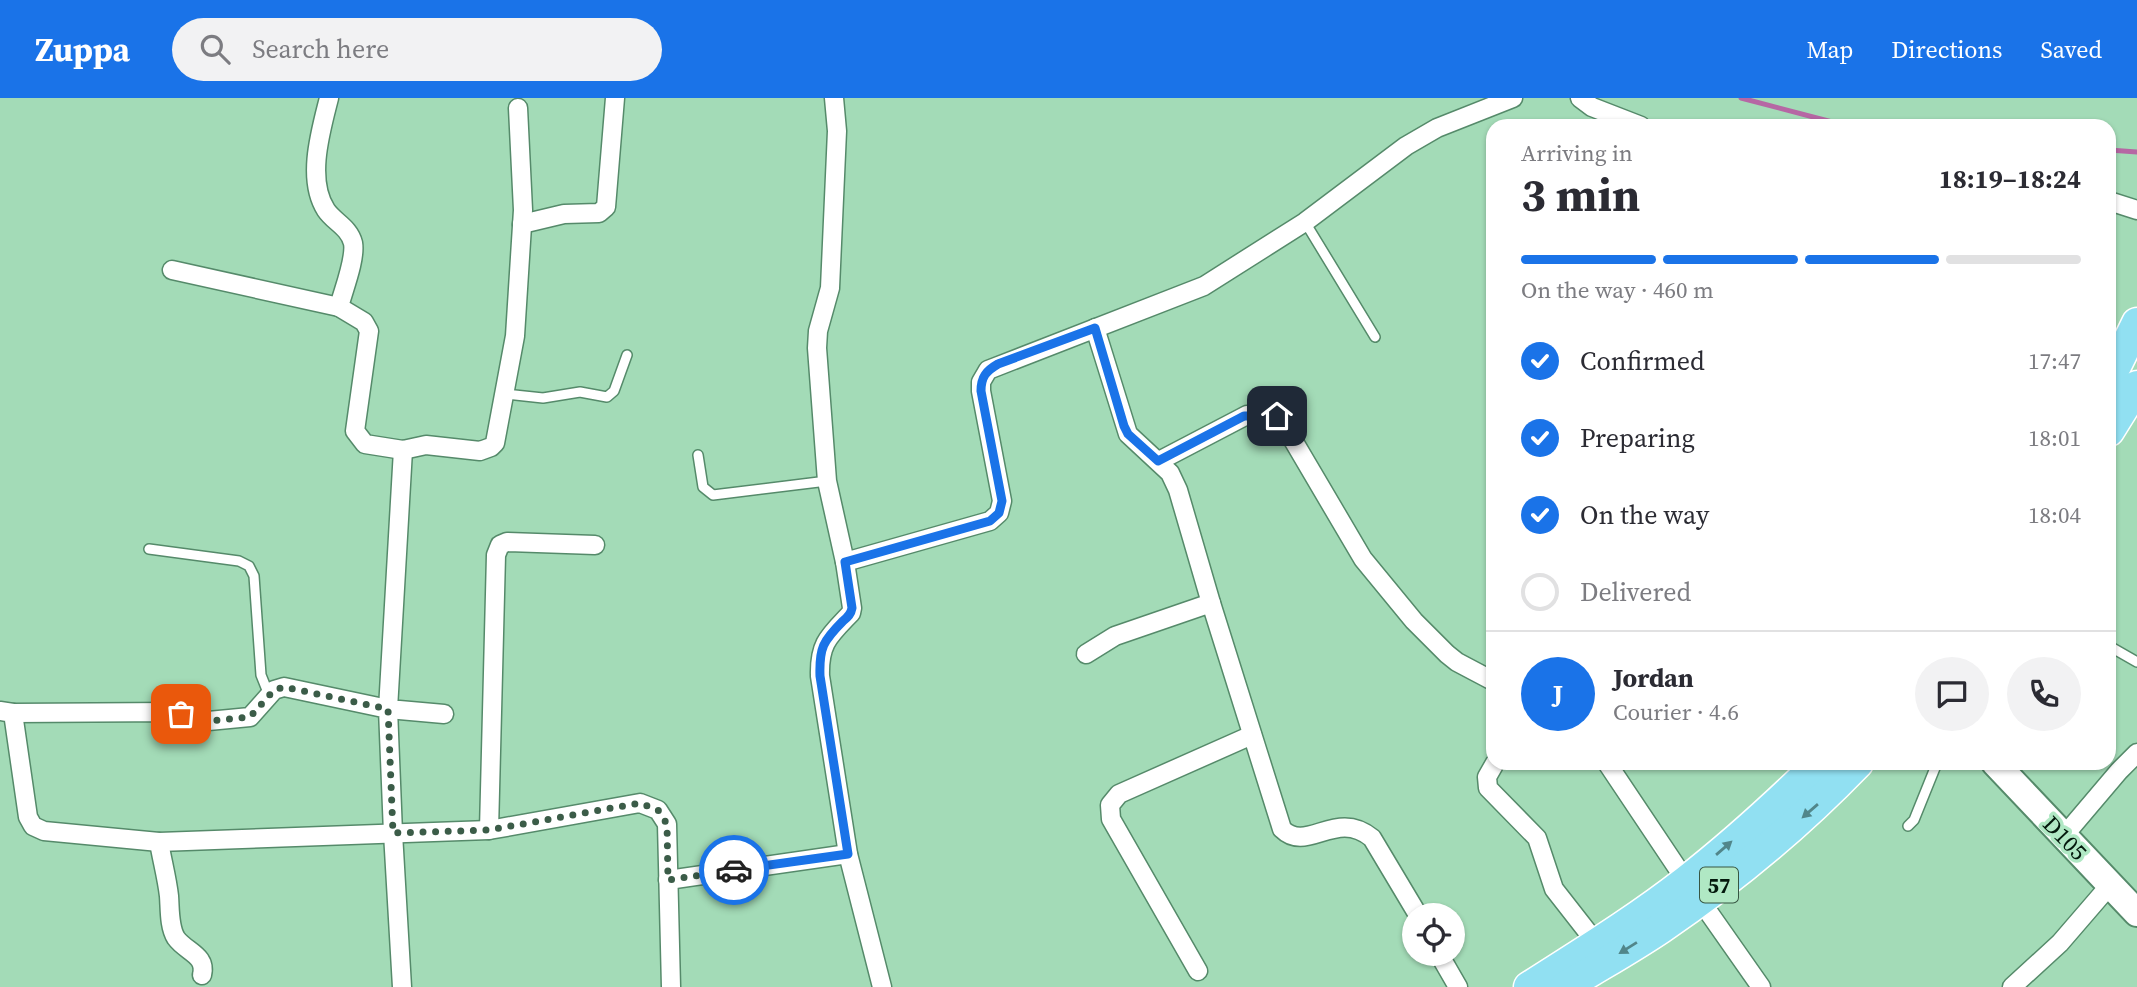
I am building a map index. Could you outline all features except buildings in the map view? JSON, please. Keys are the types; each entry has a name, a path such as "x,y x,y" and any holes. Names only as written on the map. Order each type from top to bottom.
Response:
{"main road":[{"path":"2116,366 2137,323"},
{"path":"2116,420 2137,386"},
{"name":"57","path":"1565,987 1660,928 1693,890 1812,770"},
{"name":"57","path":"1693,890 1815,808 1851,770"},
{"name":"57","path":"1529,987 1598,966"}],"street":[{"path":"329,98 317,146 318,188 327,212 346,229 353,244 339,307"},
{"path":"522,224 565,214 599,213 606,207 615,98"},
{"path":"834,98 837,131 830,288 818,331 817,348 827,481 852,608 851,613 822,645 819,656 820,676 848,854 882,987"},
{"path":"845,562 990,521 999,513 1002,501 981,391 983,376 988,370 1204,286 1305,222 1406,146 1426,134 1513,98"},
{"path":"1580,98 1592,107 1623,119"},
{"path":"172,271 339,307 364,322 369,331 355,424 356,434 369,446 403,450 424,446 480,451 491,447 497,437 514,336 522,224 518,108"},
{"path":"2116,203 2137,210"},
{"path":"1095,328 1128,434 1170,473 1178,490 1282,829 1289,836 1296,837 1306,837 1337,826 1365,832 1373,838 1411,903"},
{"path":"1158,461 1247,415 1272,415 1280,418 1363,559 1414,621 1447,654 1486,677"},
{"path":"402,987 388,709 403,450"},
{"path":"489,830 496,555 500,545 507,542 594,545"},
{"path":"1086,654 1115,636 1211,603"},
{"path":"443,714 388,709 288,687 279,688 270,695 250,717 202,722 175,712 6,712 28,817 33,826 44,831 159,842 489,830 640,803 658,810 667,824 671,987"},
{"path":"1198,971 1111,818 1110,805 1119,794 1252,735"},
{"path":"2063,837 2137,753"},
{"path":"1491,770 1487,777 1488,788 1537,838 1554,889 1598,966"},
{"path":"1612,770 1761,987"},
{"name":"D105","path":"2001,770 2137,913"},
{"path":"159,842 173,930 176,938 200,958 202,975"},
{"path":"668,880 848,854"},
{"path":"2012,987 2060,943 2110,886"},
{"path":"1446,966 1458,987"}],"lane":[{"path":"1305,222 1376,337"},
{"path":"505,394 542,398 580,392 607,397 614,391 627,355"},
{"path":"698,455 703,487 713,495 827,481"},
{"path":"149,549 239,561 249,566 253,571 256,589 261,675 270,695"},
{"path":"2116,650 2137,662"},
{"path":"1909,826 1914,820 1934,770"}],"waterway":[{"path":"1741,98 1821,119"},
{"path":"2116,150 2137,152"}],"way so far":[{"path":"181,714 198,722 250,717 274,690 284,687 388,709 393,833 489,830 640,803 658,810 667,824 668,880 734,870"}],"route":[{"path":"734,870 848,854 819,656 829,635 851,613 845,562 990,521 999,513 1002,501 981,391 981,382 988,370 1095,328 1124,426 1128,434 1158,461 1244,416 1277,416"}]}
